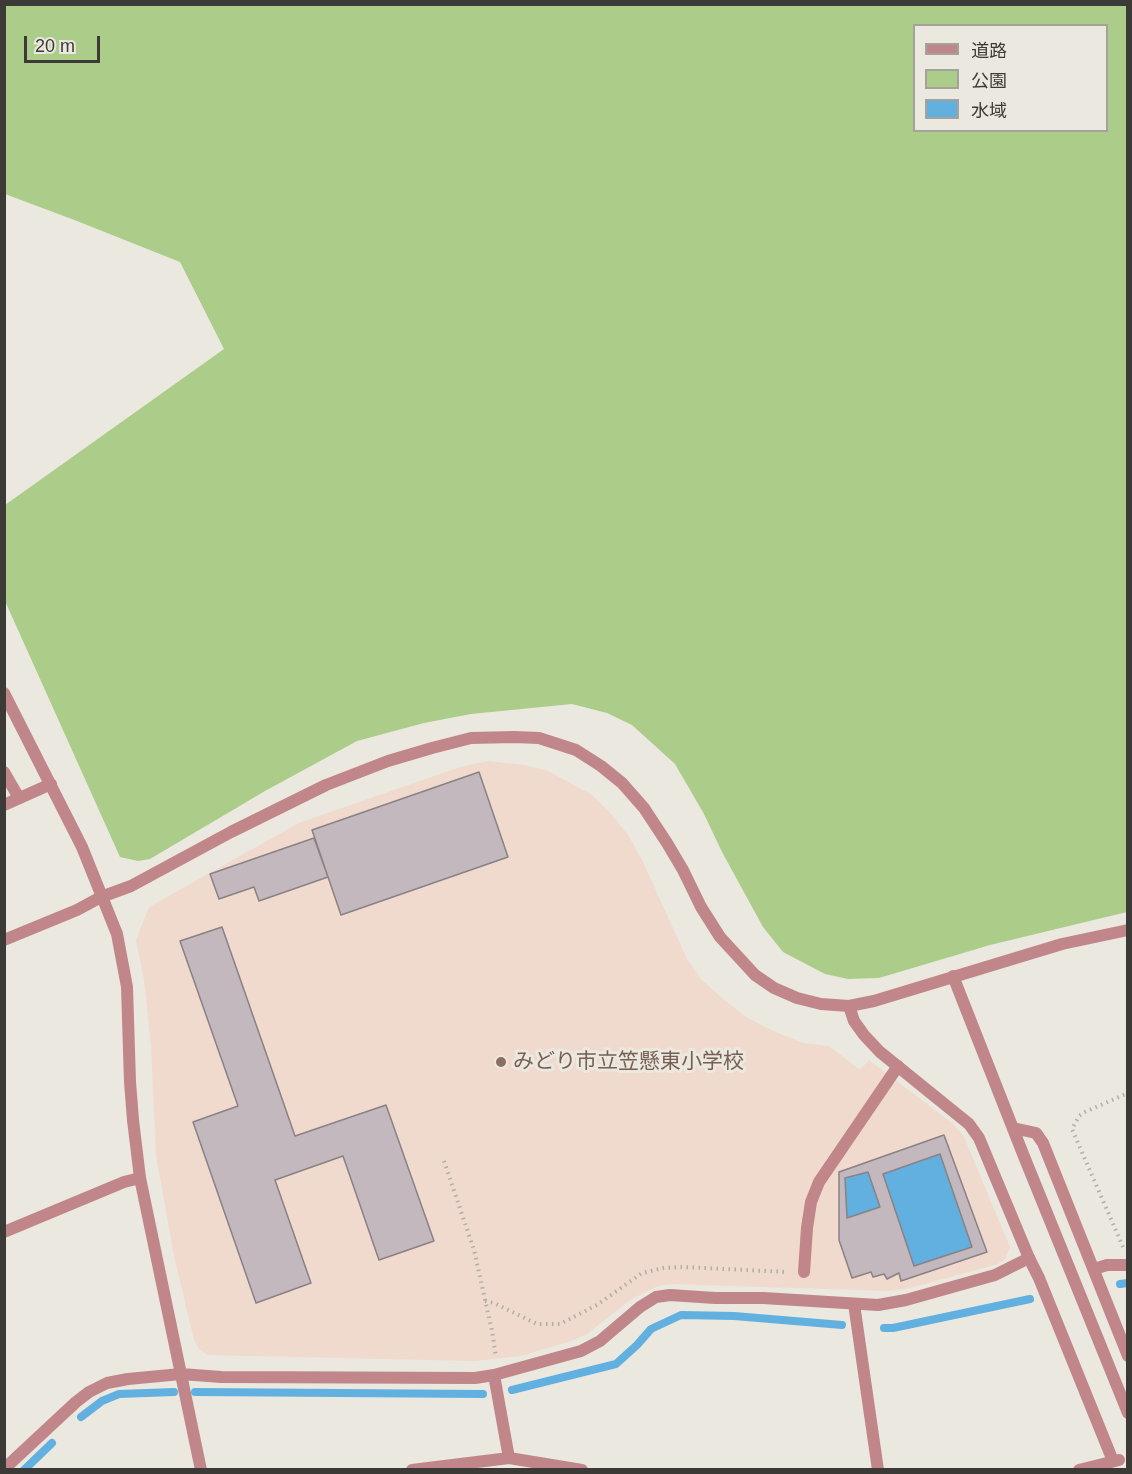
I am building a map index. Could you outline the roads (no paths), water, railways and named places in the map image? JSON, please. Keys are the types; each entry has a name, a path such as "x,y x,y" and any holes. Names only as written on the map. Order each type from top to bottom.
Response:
{"street":[{"path":"4,693 82,847 117,934 127,987 130,1082 140,1178 201,1470"},
{"path":"4,940 77,910 101,897 132,886 231,832 315,790 388,761 432,748 471,738 514,737 539,738 576,750 602,766 622,783 644,808 667,843 701,907 720,937 755,975 774,988 797,998 821,1004 849,1006 1062,944 1128,930"},
{"path":"4,772 19,798"},
{"path":"4,805 51,784"},
{"path":"953,976 1128,1413"},
{"path":"849,1006 854,1021 880,1052 969,1124 979,1138 1117,1460 1079,1470"},
{"path":"804,1272 811,1202 819,1182 898,1066"},
{"path":"1013,1128 1036,1133 1043,1143 1128,1356"},
{"path":"4,1232 124,1182 140,1178"},
{"path":"4,1469 76,1402 107,1383 182,1374 221,1377 475,1378 581,1351 600,1341 640,1307 656,1297 669,1295 763,1298 878,1305 906,1300 995,1275 1029,1258"},
{"path":"1094,1269 1107,1265 1126,1265"},
{"path":"854,1304 878,1470"},
{"path":"494,1375 509,1458"},
{"path":"412,1470 509,1458 582,1470"}],"water":[{"path":"940,1154 972,1247 914,1266 883,1174"},
{"path":"868,1172 880,1207 847,1218 845,1178"}],"waterway":[{"path":"1120,1284 1128,1283"},
{"path":"884,1328 1030,1299"},
{"path":"512,1390 616,1364 651,1329 681,1315 734,1316 842,1325"},
{"path":"81,1417 102,1401 119,1394 174,1392"},
{"path":"195,1392 483,1394"},
{"path":"24,1470 52,1443"}],"place":[{"name":"みどり市立笠懸東小学校","path":"501,1062"}]}
